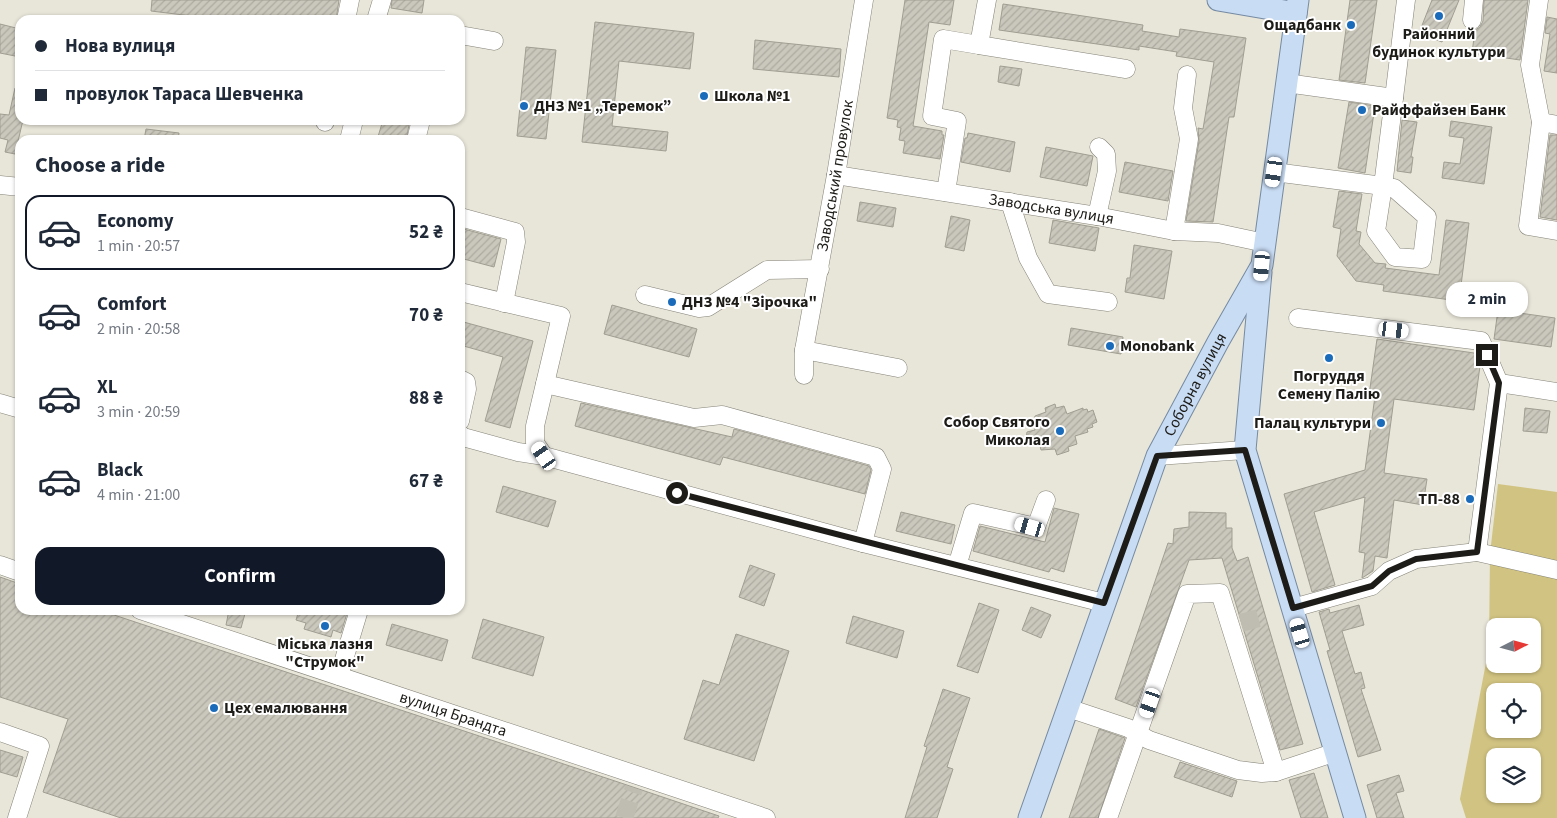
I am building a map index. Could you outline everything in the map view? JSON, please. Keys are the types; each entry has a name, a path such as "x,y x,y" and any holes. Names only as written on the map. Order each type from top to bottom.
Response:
{"main road":[{"path":"1218,0 1297,6"},
{"name":"Соборна вулиця","path":"1028,818 1157,456 1218,342 1262,266 1297,6"},
{"path":"1262,266 1245,450 1354,818"}],"street":[{"path":"347,15 350,0"},
{"path":"378,15 382,0"},
{"name":"Заводський провулок","path":"804,375 804,350 820,269 864,0"},
{"path":"979,45 987,0"},
{"path":"1274,172 1383,186 1406,0"},
{"path":"1472,20 1474,0"},
{"path":"1539,0 1530,65 1549,124 1528,226 1557,231"},
{"path":"465,36 494,40"},
{"path":"946,192 957,121 932,116 943,39 1126,69"},
{"path":"1174,231 1189,138 1182,108 1187,75"},
{"path":"1286,83 1394,98"},
{"path":"1097,216 1107,170 1106,154 1099,147"},
{"name":"Заводська вулиця","path":"836,175 1097,216 1174,231 1218,233 1265,242"},
{"path":"0,185 15,187"},
{"path":"1010,202 1028,258 1048,294 1108,302"},
{"path":"465,218 515,232 516,242 504,304"},
{"path":"645,295 699,308 708,307 767,270 820,269"},
{"path":"465,293 561,316 535,426 535,444 544,456"},
{"path":"1298,318 1481,341 1499,383 1477,552"},
{"path":"804,350 898,368"},
{"path":"465,382 467,389 465,398"},
{"path":"1499,383 1557,392"},
{"path":"545,384 694,418 722,415 876,457 882,469 863,543"},
{"path":"0,403 15,408"},
{"path":"465,438 509,450 544,456 863,543 1104,603"},
{"path":"1157,456 1245,450"},
{"path":"958,566 973,513 1036,527 1046,500"},
{"path":"1293,608 1372,586 1389,571 1416,559 1477,552 1557,570"},
{"path":"0,565 15,570"},
{"path":"1108,818 1187,594 1220,592 1276,772"},
{"name":"вулиця Брандта","path":"171,615 184,617 339,676 636,782 766,818"},
{"path":"339,676 357,615"},
{"path":"1068,708 1150,740 1238,770 1262,773 1276,772 1336,752"},
{"path":"0,732 40,746 17,818"}],"shaded area":[{"path":"1498,484 1557,492 1557,818 1466,818 1460,799 1486,663 1486,673 1541,673 1541,618 1489,618 1490,554"}],"building":[{"path":"152,0 339,0 337,15 184,15 151,11"},
{"path":"392,0 424,0 422,13 391,8"},
{"path":"905,0 954,0 950,25 929,22 913,126 942,131 942,135 944,135 940,159 903,153 905,141 899,140 901,128 897,127 898,120 887,118"},
{"path":"1350,0 1377,0 1365,83 1339,80"},
{"name":"Районний будинок культури","path":"1432,0 1459,0 1442,42 1419,33"},
{"path":"1484,0 1528,0 1520,60 1472,53 1475,30 1480,27 1483,21"},
{"path":"1003,4 1143,25 1142,31 1179,37 1180,29 1246,38 1234,117 1229,117 1213,222 1186,221 1199,141 1198,128 1203,129 1214,62 1176,56 1177,52 1139,46 1139,50 999,30"},
{"path":"1547,17 1557,19 1557,73 1544,71 1550,34 1545,33"},
{"path":"595,22 694,33 690,69 619,61 612,126 668,132 666,151 582,142"},
{"path":"0,24 15,28 15,56 0,53"},
{"path":"755,40 841,49 839,77 753,69"},
{"path":"526,47 556,50 546,139 517,136"},
{"path":"1000,66 1022,69 1019,86 998,82"},
{"path":"15,88 15,125 22,125 19,135 15,135 15,154 5,152 8,140 0,138 0,114 9,115"},
{"path":"1349,102 1375,106 1365,173 1338,168"},
{"path":"1402,120 1417,122 1411,157 1413,157 1411,173 1397,171"},
{"path":"1451,121 1492,127 1484,184 1442,178 1444,162 1460,164 1464,138 1449,136"},
{"path":"382,125 409,125 407,135 378,135"},
{"path":"146,129 179,133 179,135 145,135"},
{"path":"968,133 1015,142 1010,172 961,162 965,138 967,138"},
{"path":"1550,135 1557,135 1557,220 1540,217"},
{"path":"1046,147 1093,156 1087,186 1040,177"},
{"path":"1125,162 1173,171 1168,201 1119,192"},
{"path":"1339,191 1362,194 1356,231 1361,232 1359,244 1375,263 1386,264 1385,268 1439,275 1446,220 1469,223 1459,301 1383,291 1384,285 1356,281 1337,256 1341,229 1333,227"},
{"path":"860,202 896,208 893,227 857,221"},
{"path":"951,216 970,220 964,251 945,247"},
{"path":"1053,220 1099,228 1095,251 1049,243"},
{"path":"465,229 501,239 494,267 465,259"},
{"path":"1134,245 1172,251 1164,299 1125,292 1127,278 1130,278"},
{"path":"612,305 697,329 689,357 604,334"},
{"path":"1498,310 1555,318 1551,347 1494,339"},
{"path":"465,322 533,341 510,428 485,421 503,357 465,346"},
{"path":"1071,328 1123,337 1121,354 1068,345"},
{"name":"Палац культури","path":"1377,339 1474,353 1480,366 1474,410 1394,399 1384,473 1427,479 1423,505 1394,500 1387,558 1375,556 1373,571 1362,578 1365,553 1359,552 1365,497 1314,512 1335,585 1312,592 1284,494 1365,470 1375,396 1369,395"},
{"path":"581,403 732,437 734,429 869,466 871,470 865,494 723,457 720,465 575,426"},
{"name":"Собор Святого Миколая","path":"1055,404 1056,408 1064,406 1067,414 1083,408 1083,410 1087,409 1088,412 1093,410 1097,422 1092,424 1093,427 1087,429 1088,432 1075,436 1077,444 1068,447 1069,451 1057,455 1055,449 1041,450 1039,442 1030,445 1026,439 1027,432 1035,430 1033,422 1035,416 1046,412 1045,408"},
{"path":"1525,408 1550,411 1547,433 1523,431"},
{"path":"503,486 556,501 548,527 496,512"},
{"path":"1054,508 1079,514 1064,572 1051,568 1049,572 973,551 980,526 1045,542"},
{"path":"901,512 955,525 951,544 896,531"},
{"path":"1189,512 1226,513 1226,528 1232,528 1232,548 1237,561 1248,557 1303,744 1280,750 1222,558 1189,560 1136,707 1115,699 1168,543 1173,544 1174,529 1189,527"},
{"path":"750,565 775,574 764,606 739,597"},
{"name":"Цех емалювання","path":"0,577 15,582 15,615 114,615 719,816 718,818 121,818 43,792 68,719 0,697"},
{"path":"979,603 999,610 978,673 957,666"},
{"path":"1359,605 1364,625 1342,631 1355,674 1361,672 1365,688 1361,689 1381,750 1358,757 1327,651 1330,650 1319,612 1329,609 1330,613"},
{"path":"1031,607 1051,615 1041,638 1022,630"},
{"path":"228,615 245,615 241,628 226,625"},
{"name":"Міська лазня \"Струмок\"","path":"298,615 346,615 341,633 333,630 331,637 304,629 306,623 296,620"},
{"path":"853,616 904,631 897,658 846,643"},
{"path":"483,619 544,637 533,676 472,658"},
{"path":"392,624 448,640 442,661 386,645"},
{"path":"736,634 789,651 754,761 684,739 703,680 719,685"},
{"path":"943,689 970,698 947,767 953,769 937,818 905,818 927,747 924,746"},
{"path":"1099,729 1125,738 1098,818 1069,818"},
{"path":"0,750 23,757 17,777 0,772"},
{"path":"1180,762 1237,781 1232,797 1174,777"},
{"path":"1314,773 1328,818 1301,818 1289,780"},
{"path":"1399,775 1404,791 1396,793 1404,818 1377,818 1367,785"}],"tunnel":[{"path":"1241,623 1266,616"},
{"path":"624,818 634,788"}],"place":[{"name":"Районний будинок культури","path":"1439,16"},
{"name":"Ощадбанк","path":"1351,25"},
{"name":"Школа №1","path":"704,96"},
{"name":"ДНЗ №1 „Теремок”","path":"524,106"},
{"name":"Райффайзен Банк","path":"1362,110"},
{"name":"ДНЗ №4 \"Зірочка\"","path":"672,302"},
{"name":"Monobank","path":"1110,346"},
{"name":"Погруддя Семену Палію","path":"1329,358"},
{"name":"Палац культури","path":"1381,423"},
{"name":"Собор Святого Миколая","path":"1060,431"},
{"name":"ТП-88","path":"1470,499"},
{"name":"Міська лазня \"Струмок\"","path":"325,626"},
{"name":"Цех емалювання","path":"214,708"}],"route":[{"path":"677,493 863,543 1104,603 1157,456 1245,450 1293,608 1372,586 1389,571 1416,559 1477,552 1499,383 1487,355"}]}
